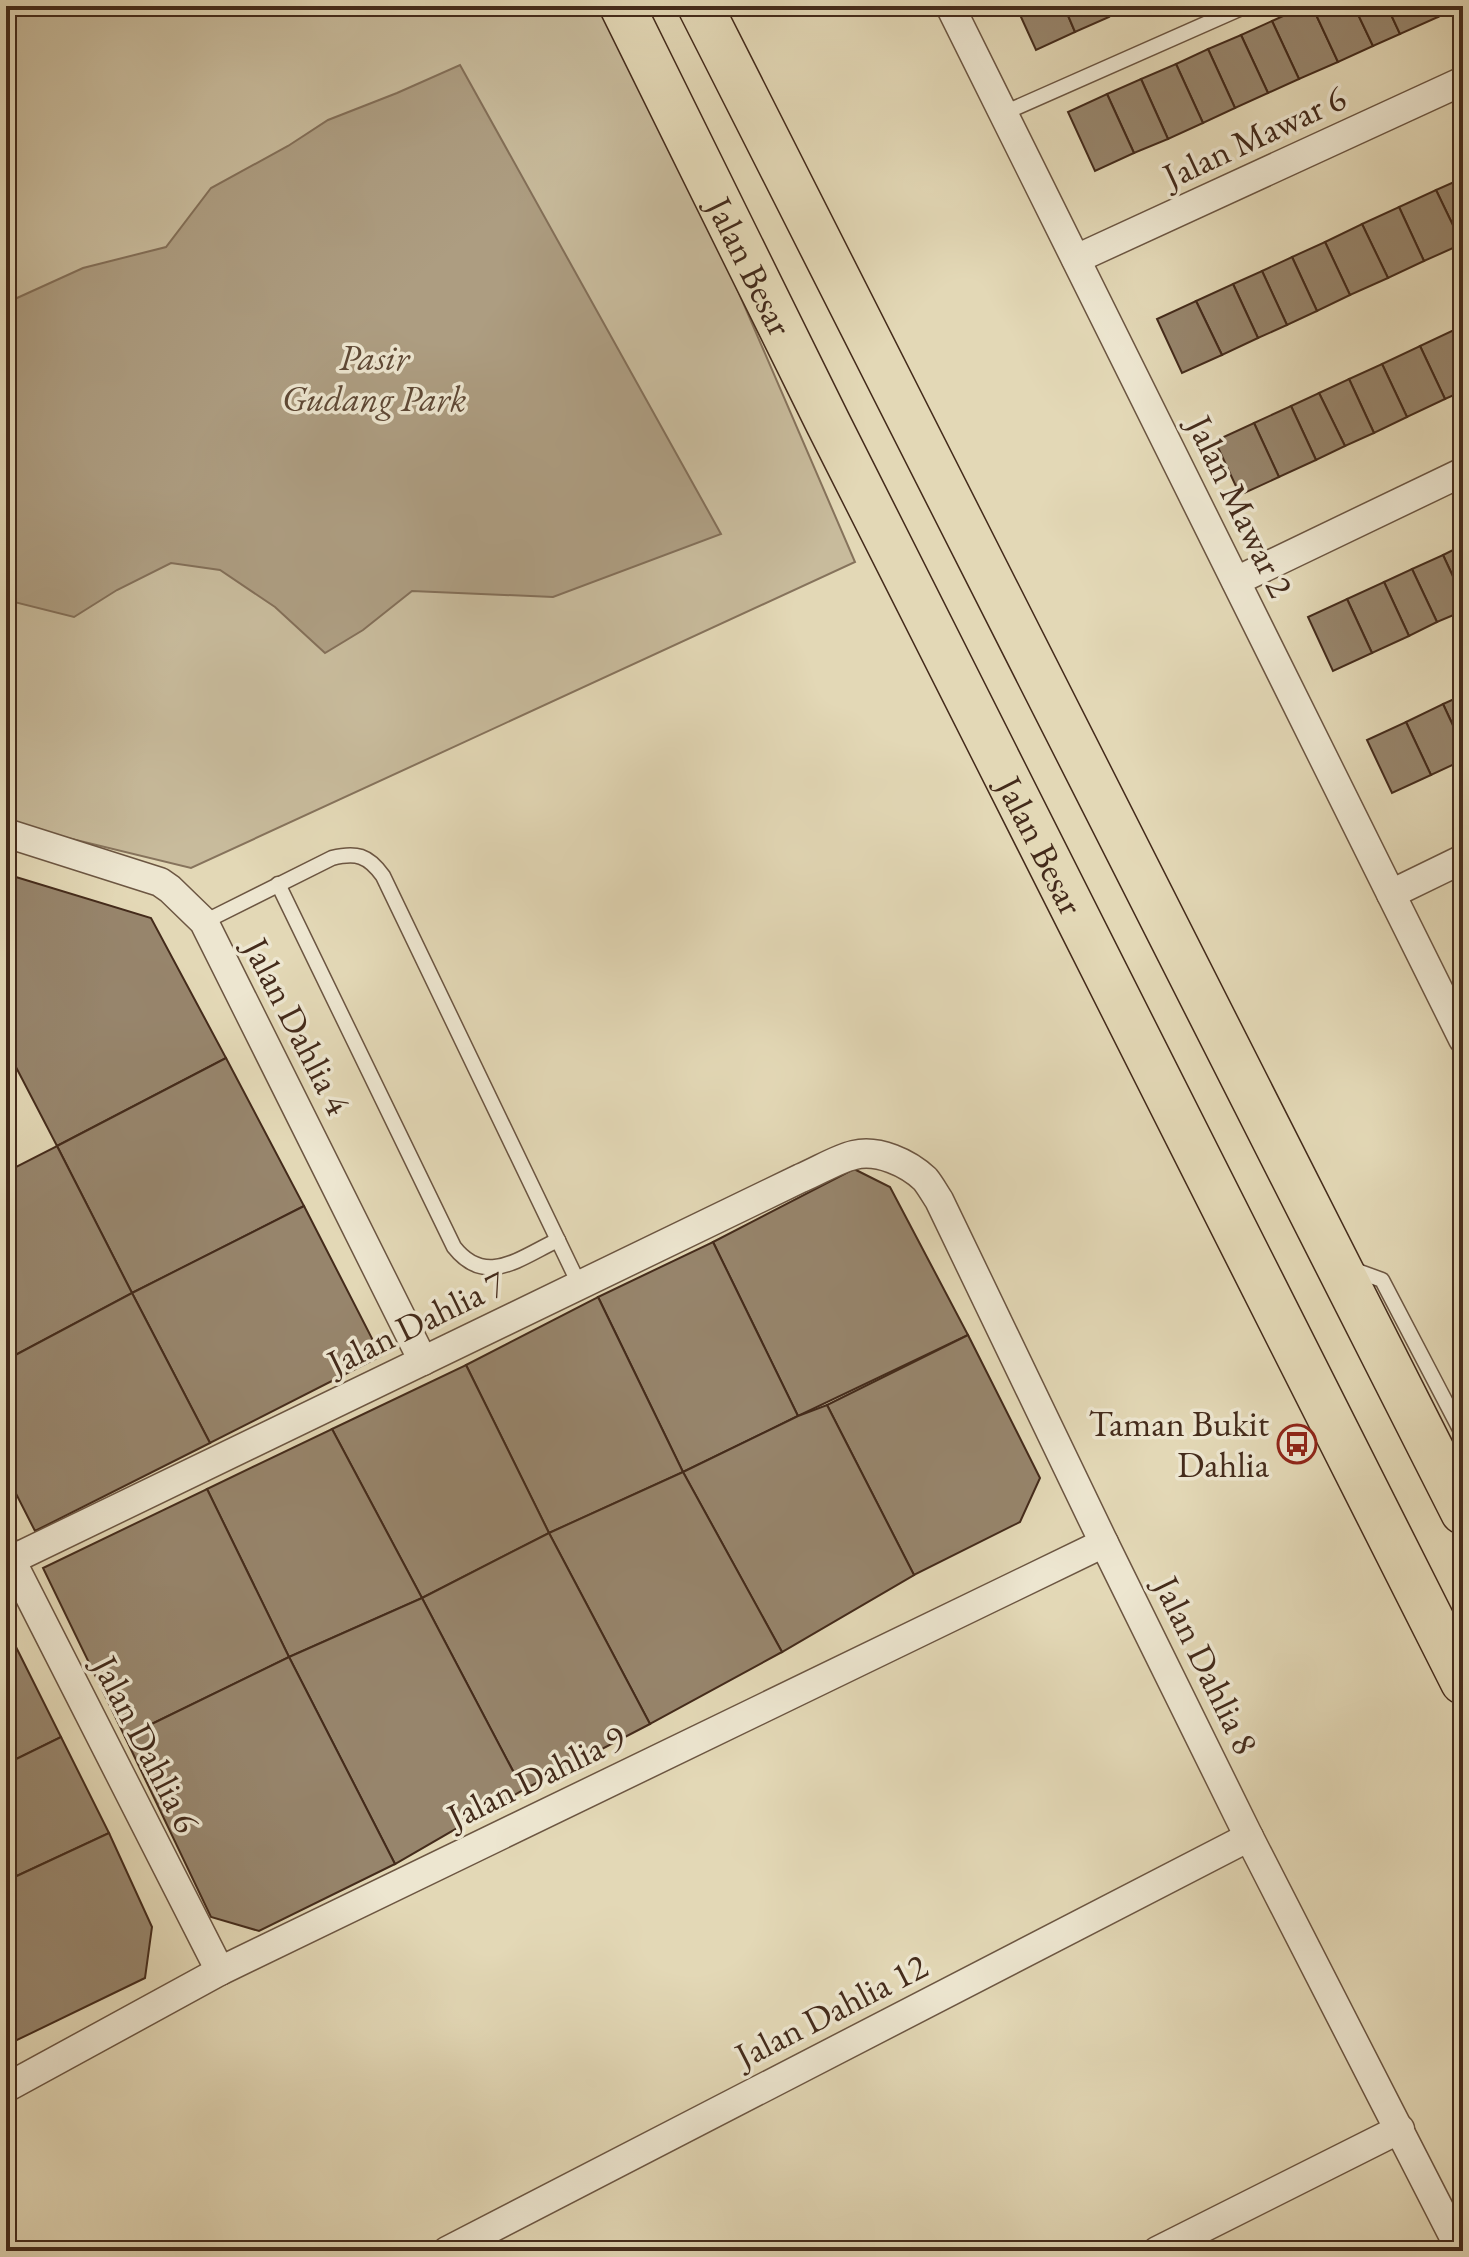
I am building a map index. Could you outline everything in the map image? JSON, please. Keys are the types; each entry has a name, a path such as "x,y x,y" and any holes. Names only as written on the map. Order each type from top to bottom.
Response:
{"main road":[{"name":"Jalan Besar","path":"622,6 828,423 1463,1682"},
{"name":"Jalan Besar","path":"700,6 1337,1264 1457,1479"}],"street":[{"name":"Jalan Mawar 2","path":"950,6 1463,1039"},
{"name":"Jalan Mawar 6","path":"1076,259 1463,81"},
{"path":"1236,581 1463,472"},
{"name":"Jalan Dahlia 4","path":"6,833 160,882 204,922 423,1361"},
{"path":"1391,894 1463,859"},
{"name":"Jalan Dahlia 7","path":"8,1555 855,1155"},
{"name":"Jalan Dahlia 8","path":"855,1155 883,1156 906,1165 925,1180 939,1200 1249,1837 1461,2251"},
{"name":"Jalan Dahlia 9","path":"6,2088 220,1971 1104,1543"},
{"name":"Jalan Dahlia 6","path":"8,1555 220,1971"},
{"name":"Jalan Dahlia 12","path":"447,2251 1249,1837"},
{"path":"1157,2251 1400,2129"}],"lane":[{"path":"1004,113 1246,6"},
{"path":"204,922 332,858 347,854 361,856 374,864 383,876 579,1284"},
{"path":"278,884 454,1247 463,1259 476,1267 490,1269 505,1266 558,1240"},
{"path":"1337,1264 1382,1280 1463,1435"}],"green space":[{"name":"Pasir Gudang Park","path":"6,6 615,6 855,562 191,868 6,823"}],"shaded area":[{"path":"460,65 721,534 553,597 412,591 363,630 325,653 275,607 220,570 171,563 117,590 74,617 10,601 6,594 6,303 83,268 166,247 211,188 328,120"}],"building":[{"path":"1016,6 1064,6 1075,32 1036,50"},
{"path":"1064,6 1104,6 1109,17 1075,32"},
{"path":"1305,6 1312,6 1338,62 1299,79 1272,21"},
{"path":"1312,6 1354,6 1373,46 1338,62"},
{"path":"1354,6 1387,6 1400,34 1373,46"},
{"path":"1387,6 1433,6 1438,17 1400,34"},
{"path":"1433,6 1462,6 1438,17"},
{"path":"1272,21 1299,79 1268,93 1241,35"},
{"path":"1241,35 1268,93 1235,108 1208,49"},
{"path":"1208,49 1235,108 1203,123 1176,64"},
{"path":"1176,64 1203,123 1168,139 1141,79"},
{"path":"1141,79 1168,139 1134,153 1107,94"},
{"path":"1107,94 1134,153 1095,171 1068,112"},
{"path":"1463,178 1463,243 1462,244 1436,190"},
{"path":"1436,190 1462,244 1424,261 1399,207"},
{"path":"1399,207 1424,261 1388,278 1362,224"},
{"path":"1362,224 1388,278 1350,295 1325,242"},
{"path":"1325,242 1350,295 1317,311 1292,257"},
{"path":"1292,257 1317,311 1287,325 1262,271"},
{"path":"1262,271 1287,325 1258,338 1233,284"},
{"path":"1233,284 1258,338 1222,355 1196,301"},
{"path":"1196,301 1222,355 1182,373 1157,319"},
{"path":"1456,329 1463,343 1463,391 1445,399 1420,346"},
{"path":"1420,346 1445,399 1407,417 1382,364"},
{"path":"1382,364 1407,417 1374,433 1349,379"},
{"path":"1349,379 1374,433 1345,446 1319,393"},
{"path":"1319,393 1345,446 1316,460 1291,406"},
{"path":"1291,406 1316,460 1279,477 1254,423"},
{"path":"1254,423 1279,477 1240,495 1215,441"},
{"path":"1463,545 1463,598 1443,555"},
{"path":"1443,555 1463,598 1463,611 1437,622 1412,569"},
{"path":"1412,569 1437,622 1409,636 1384,582"},
{"path":"1384,582 1409,636 1372,653 1347,599"},
{"path":"1347,599 1372,653 1333,671 1308,617"},
{"path":"1463,695 1463,747 1443,704"},
{"path":"1443,704 1463,747 1463,760 1431,775 1406,722"},
{"path":"1406,722 1431,775 1392,793 1367,740"},
{"path":"6,874 151,918 226,1058 57,1146 6,1048"},
{"path":"226,1058 304,1206 132,1293 57,1146"},
{"path":"57,1146 132,1293 6,1360 6,1172"},
{"path":"854,1169 890,1187 968,1335 798,1416 713,1242"},
{"path":"304,1206 381,1356 210,1443 132,1293"},
{"path":"713,1242 798,1416 683,1472 598,1297"},
{"path":"132,1293 210,1443 35,1531 6,1474 6,1360"},
{"path":"598,1297 683,1472 549,1533 466,1365"},
{"path":"968,1335 1040,1478 1020,1522 914,1575 827,1405"},
{"path":"466,1365 549,1533 422,1598 332,1429"},
{"path":"827,1405 914,1575 782,1652 683,1472"},
{"path":"332,1429 422,1598 289,1657 207,1489"},
{"path":"683,1472 782,1652 650,1724 549,1533"},
{"path":"207,1489 289,1657 125,1737 43,1568"},
{"path":"549,1533 650,1724 523,1790 422,1598"},
{"path":"422,1598 523,1790 395,1864 289,1657"},
{"path":"14,1643 61,1737 6,1764 6,1648"},
{"path":"289,1657 395,1864 259,1931 211,1917 125,1737"},
{"path":"61,1737 109,1833 6,1881 6,1764"},
{"path":"109,1833 152,1927 145,1978 15,2041 6,2022 6,1881"}],"place":[{"name":"Taman Bukit Dahlia","path":"1297,1444"}]}
